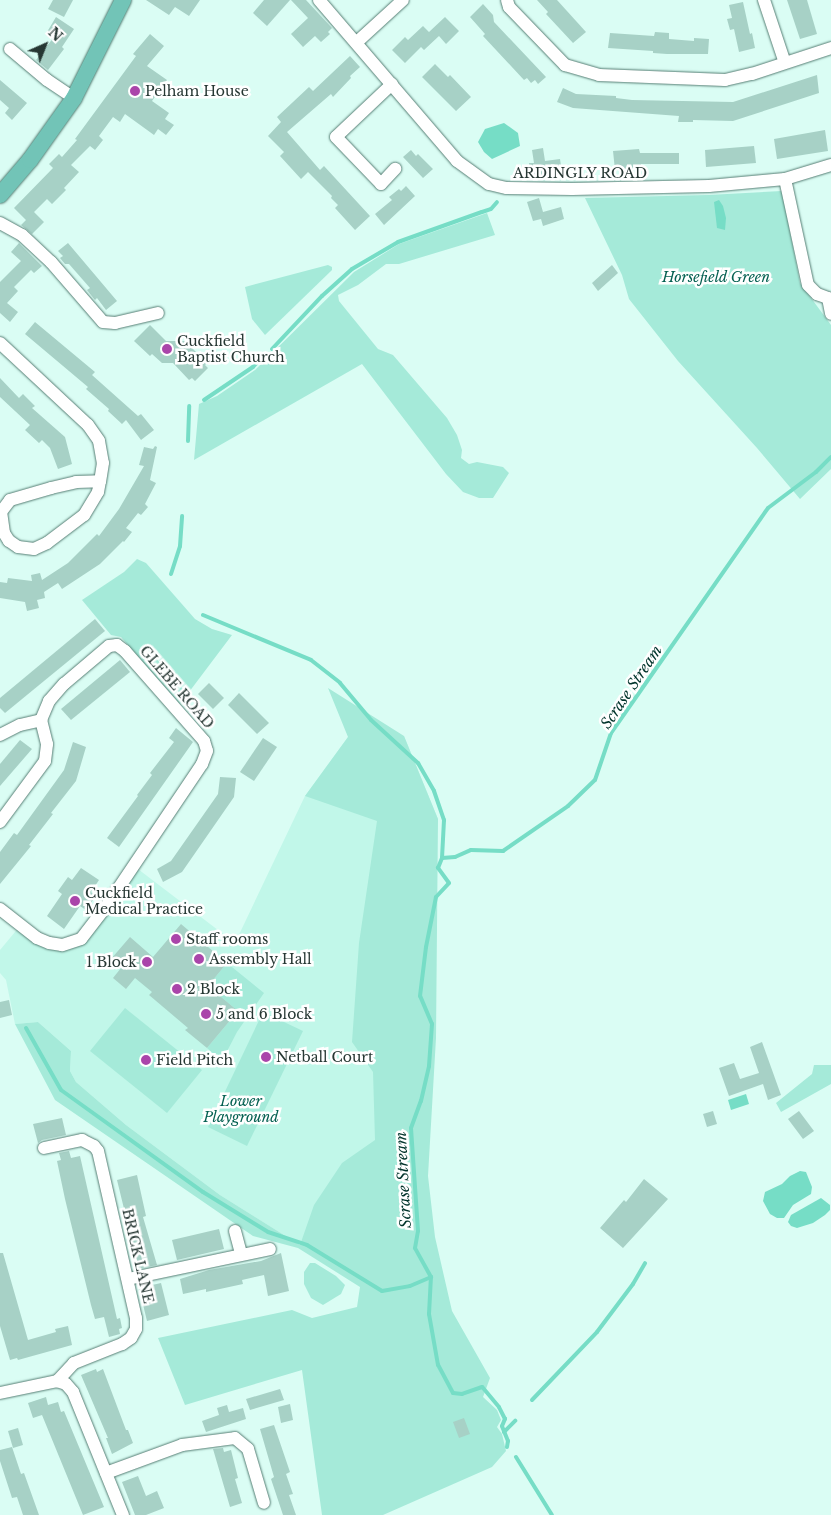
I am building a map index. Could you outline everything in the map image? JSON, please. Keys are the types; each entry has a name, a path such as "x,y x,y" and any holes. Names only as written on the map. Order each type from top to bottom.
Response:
{"main road":[{"path":"0,194 30,160 74,98 123,0"}],"street":[{"name":"ARDINGLY ROAD","path":"319,0 357,42 457,161 489,184 507,188 572,189 709,186 785,178 831,165"},
{"path":"357,42 403,0"},
{"path":"507,0 509,7 565,65 599,75 725,80 831,48"},
{"path":"764,0 785,63"},
{"path":"10,49 47,80 74,98"},
{"path":"392,84 336,137 380,184 395,169"},
{"path":"785,178 808,285 817,294 830,298 831,314"},
{"path":"0,223 22,234 51,262 103,322 115,323 158,313"},
{"path":"0,343 88,425 99,441 103,463 100,481 93,503 84,515 47,543 34,549 26,549 9,541 4,533 1,512 10,500 76,482 100,481"},
{"name":"GLEBE ROAD","path":"0,909 38,938 50,943 62,945 81,939 144,851 205,758 207,751 198,734 125,650 117,645 109,646 64,684 49,701 41,720"},
{"path":"0,735 20,724 41,720 47,744 45,761 0,822"},
{"name":"BRICK LANE","path":"44,1148 82,1140 94,1146 98,1152 136,1318 136,1329 131,1338 111,1349 74,1363 57,1381"},
{"path":"236,1231 241,1254"},
{"path":"128,1279 270,1249"},
{"path":"0,1393 57,1381 66,1384 73,1392 123,1515"},
{"path":"106,1473 182,1445 236,1438 248,1449 264,1503"}],"shaded area":[{"path":"504,123 518,133 520,146 492,159 484,152 478,142 485,129"},
{"path":"719,200 723,206 726,218 725,230 717,228 714,202"},
{"path":"404,736 438,819 415,1096 300,1245 220,1195 126,1125 76,1082 70,1071 71,1051 38,1022 15,1024 6,980 0,973 0,950 20,926 37,938 73,943 134,866 235,943 305,796 348,737"},
{"path":"746,1094 749,1104 731,1110 728,1100"},
{"path":"800,1171 806,1172 812,1187 811,1194 793,1205 784,1218 777,1218 770,1214 763,1201 765,1192 782,1184 790,1176"},
{"path":"821,1198 830,1205 830,1210 825,1215 813,1223 797,1228 791,1226 788,1222 791,1215"}],"green space":[{"name":"Horsefield Green","path":"782,191 800,283 831,325 831,469 800,499 757,448 678,361 629,299 622,275 585,198"},
{"path":"487,213 495,235 399,264 386,264 358,285 338,295 339,301 378,349 393,355 447,418 457,435 462,450 461,458 469,464 477,462 503,467 509,473 493,498 479,498 463,492 446,474 362,364 194,460 199,404 217,396 255,370 354,272 399,244"},
{"path":"328,265 332,267 332,270 265,335 252,319 245,287"},
{"path":"137,559 146,563 195,619 212,629 232,635 180,704 121,637 111,635 82,600 124,572"},
{"path":"328,688 404,736 438,819 436,1038 428,1176 435,1237 452,1311 490,1378 483,1397 497,1410 501,1420 497,1427 502,1434 506,1451 492,1467 383,1515 322,1515 302,1370 185,1405 158,1338 292,1310 312,1318 357,1307 360,1287 298,1248 253,1236 55,1100 15,1024 38,1022 71,1051 70,1071 76,1082 126,1125 220,1195 300,1245 314,1205 342,1163 375,1140 373,1072 352,1042 359,943 377,821 305,796 348,737"},
{"path":"227,963 264,993 237,1032 222,1061 207,1048 238,1011 208,986"},
{"name":"Field Pitch","path":"125,1008 202,1070 167,1113 90,1051"},
{"name":"Lower Playground","path":"263,1012 303,1031 247,1146 208,1127"},
{"path":"814,1065 831,1065 831,1084 781,1112 776,1103 812,1074"},
{"path":"310,1263 315,1263 336,1276 345,1285 341,1294 323,1305 311,1298 304,1284 304,1272"}],"building":[{"path":"53,0 73,0 64,17 48,9"},
{"path":"146,0 200,0 189,16 175,7 169,15"},
{"path":"264,0 290,0 267,26 253,13"},
{"path":"291,0 306,0 332,28 328,32 330,34 321,42 315,36 303,47 291,34 308,18"},
{"path":"537,0 557,0 586,32 573,43 546,14 548,12"},
{"path":"787,0 807,0 817,34 800,39"},
{"path":"743,2 755,48 739,52 734,29 730,30 727,19 732,18 729,5"},
{"path":"483,4 493,15 494,22 546,77 538,84 535,80 531,83 527,78 524,80 483,36 485,34 470,17"},
{"path":"56,17 74,29 62,47 64,49 48,70 36,60 54,37 47,32"},
{"path":"445,17 459,31 446,44 439,36 424,50 421,47 405,63 392,50 405,37 408,40 423,26 429,32"},
{"path":"655,32 669,33 669,39 694,41 694,38 709,39 708,54 667,54 653,53 653,51 608,48 610,33 654,36"},
{"path":"150,34 164,46 147,66 167,80 152,101 169,113 165,119 174,125 166,135 158,129 154,135 125,114 120,122 113,117 99,136 103,140 95,150 90,146 71,165 79,172 64,188 66,190 52,204 47,199 34,212 44,222 32,234 21,225 26,220 14,208 53,168 49,164 59,154 62,157 77,140 75,139 136,56 133,54"},
{"path":"350,56 360,67 350,76 351,78 333,97 331,94 287,132 320,170 324,166 370,216 355,230 335,208 338,205 331,198 332,196 308,172 301,179 280,156 284,152 268,136 281,122 277,117 309,87 313,91"},
{"path":"435,64 448,77 450,75 471,97 456,111 422,77"},
{"path":"817,75 819,93 733,121 693,120 693,122 678,122 679,116 573,108 557,102 563,88 576,94 616,96 616,98 632,100 733,102"},
{"path":"0,80 27,103 12,120 5,113 9,108 0,100"},
{"path":"825,130 828,151 777,159 774,139"},
{"path":"754,146 756,163 706,167 705,150"},
{"path":"543,148 545,161 560,159 562,172 530,177 529,163 534,163 532,150"},
{"path":"639,149 640,153 679,153 679,164 641,164 641,168 615,170 613,151"},
{"path":"411,150 416,156 418,154 433,169 423,178 403,157"},
{"path":"406,186 415,196 384,225 375,214 392,200 389,197"},
{"path":"539,198 543,212 561,207 564,219 543,226 541,219 533,221 527,202"},
{"path":"19,243 42,266 34,273 31,270 14,287 18,291 7,303 18,312 10,322 0,313 0,282 21,261 11,252"},
{"path":"68,243 117,301 106,310 97,298 95,300 87,290 90,288 69,264 65,264 60,258 63,256 58,251"},
{"path":"612,265 618,273 598,291 592,283"},
{"path":"35,322 95,372 92,375 138,416 141,414 154,430 141,440 126,420 122,424 108,411 109,409 86,389 88,387 25,334"},
{"name":"Cuckfield Baptist Church","path":"150,325 166,341 185,341 207,363 205,365 208,368 195,381 192,378 189,380 173,363 162,363 152,354 150,356 134,341"},
{"path":"0,378 19,398 23,394 35,406 32,408 65,437 72,464 58,469 50,448 42,440 39,443 25,430 30,425 0,397"},
{"path":"155,446 157,447 150,480 156,483 145,504 148,507 141,515 138,513 126,528 132,532 124,542 100,564 62,589 58,583 44,592 45,598 37,600 39,608 27,611 25,602 0,598 0,582 7,583 8,578 32,581 31,575 40,573 42,580 68,563 97,534 99,536 119,509 144,466 139,465 144,447 153,449"},
{"path":"95,619 105,631 5,713 0,708 0,698"},
{"path":"120,660 130,672 71,720 61,709"},
{"path":"209,683 224,698 213,709 198,694"},
{"path":"239,693 269,723 257,734 228,705"},
{"path":"176,728 193,742 119,847 107,838 152,775 150,773 174,742 169,738"},
{"path":"263,738 277,747 254,781 240,772"},
{"path":"20,740 32,749 0,786 0,764"},
{"path":"73,742 86,747 76,781 51,813 53,814 29,845 31,846 0,884 0,852 14,833 17,835 64,770"},
{"path":"220,777 236,778 234,797 182,872 163,882 157,869 171,861 218,794"},
{"name":"Cuckfield Medical Practice","path":"81,868 99,880 91,892 96,896 86,910 80,906 64,929 47,916 62,894 58,891 68,877 72,880"},
{"path":"181,924 227,963 208,986 238,1011 207,1048 185,1030 188,1028 149,995 152,992 135,978 126,989 113,978 121,968 111,959 130,937 153,957"},
{"path":"9,1000 12,1015 0,1018 0,1002"},
{"path":"762,1042 781,1095 768,1100 763,1084 729,1096 719,1068 734,1063 740,1079 759,1073 750,1047"},
{"path":"713,1111 717,1124 707,1127 703,1114"},
{"path":"799,1111 814,1131 803,1139 788,1119"},
{"path":"62,1118 66,1135 42,1140 38,1143 33,1124"},
{"path":"69,1151 71,1158 80,1156 117,1319 120,1318 122,1328 119,1329 120,1334 109,1337 104,1317 95,1319 65,1199 57,1161 61,1160 59,1153"},
{"path":"137,1175 146,1216 143,1217 157,1265 136,1269 130,1241 135,1240 131,1220 127,1221 117,1180"},
{"path":"644,1179 668,1199 623,1248 600,1228 624,1200 626,1202"},
{"path":"219,1229 224,1249 177,1260 172,1240"},
{"path":"0,1253 3,1253 28,1340 56,1332 55,1329 68,1326 72,1345 18,1360 17,1358 10,1360 0,1326"},
{"path":"281,1253 289,1291 268,1296 264,1275 242,1280 243,1284 206,1292 206,1289 183,1294 180,1279 209,1270 261,1261"},
{"path":"161,1283 169,1315 147,1321 139,1288"},
{"path":"96,1369 97,1372 103,1369 126,1430 128,1430 133,1443 112,1454 106,1438 108,1438 81,1375"},
{"path":"280,1389 284,1400 250,1410 246,1399"},
{"path":"46,1397 48,1405 58,1402 61,1412 64,1411 104,1507 83,1515 42,1415 33,1418 28,1403"},
{"path":"290,1404 293,1420 281,1423 278,1407"},
{"path":"227,1405 229,1412 243,1408 246,1419 206,1432 202,1421 219,1415 217,1408"},
{"path":"464,1418 470,1434 459,1438 453,1422"},
{"path":"274,1425 290,1472 286,1474 293,1494 289,1495 296,1515 283,1515 271,1479 274,1477 260,1429"},
{"path":"18,1428 23,1445 13,1448 8,1431"},
{"path":"12,1447 21,1474 24,1473 39,1515 23,1515 17,1497 12,1498 0,1461 0,1450"},
{"path":"223,1448 224,1452 231,1450 238,1478 235,1479 242,1503 230,1507 213,1449"},
{"path":"138,1476 146,1496 157,1491 164,1508 146,1515 135,1515 122,1482"}],"waterway":[{"path":"272,349 322,296 352,269 398,242 491,209 497,202"},
{"path":"204,400 253,367 263,356"},
{"path":"188,441 189,406"},
{"name":"Scrase Stream","path":"507,1447 508,1441 502,1426 505,1419 499,1407 482,1387 462,1394 453,1393 438,1365 429,1314 431,1277 415,1248 418,1231 411,1128 421,1101 429,1066 432,1024 420,996 426,947 436,897 449,883 438,868 442,858 455,857 471,850 503,851 568,806 595,780 611,733 768,508 816,472 831,457"},
{"path":"171,574 180,546 182,516"},
{"path":"203,615 311,660 340,683 371,720 418,763 434,791 444,820 442,858"},
{"path":"26,1028 61,1090 203,1192 268,1232 307,1245 382,1291 410,1286 431,1277"},
{"path":"532,1400 597,1332 633,1284 645,1263"},
{"path":"504,1432 515,1421"},
{"name":"Scrase Stream","path":"516,1457 552,1515"}],"place":[{"name":"Pelham House","path":"135,91"},
{"name":"Cuckfield Baptist Church","path":"167,349"},
{"name":"Cuckfield Medical Practice","path":"75,901"},
{"name":"Staff rooms","path":"176,939"},
{"name":"Assembly Hall","path":"199,959"},
{"name":"1 Block","path":"147,962"},
{"name":"2 Block","path":"177,989"},
{"name":"5 and 6 Block","path":"206,1014"},
{"name":"Netball Court","path":"266,1057"},
{"name":"Field Pitch","path":"146,1060"}]}
